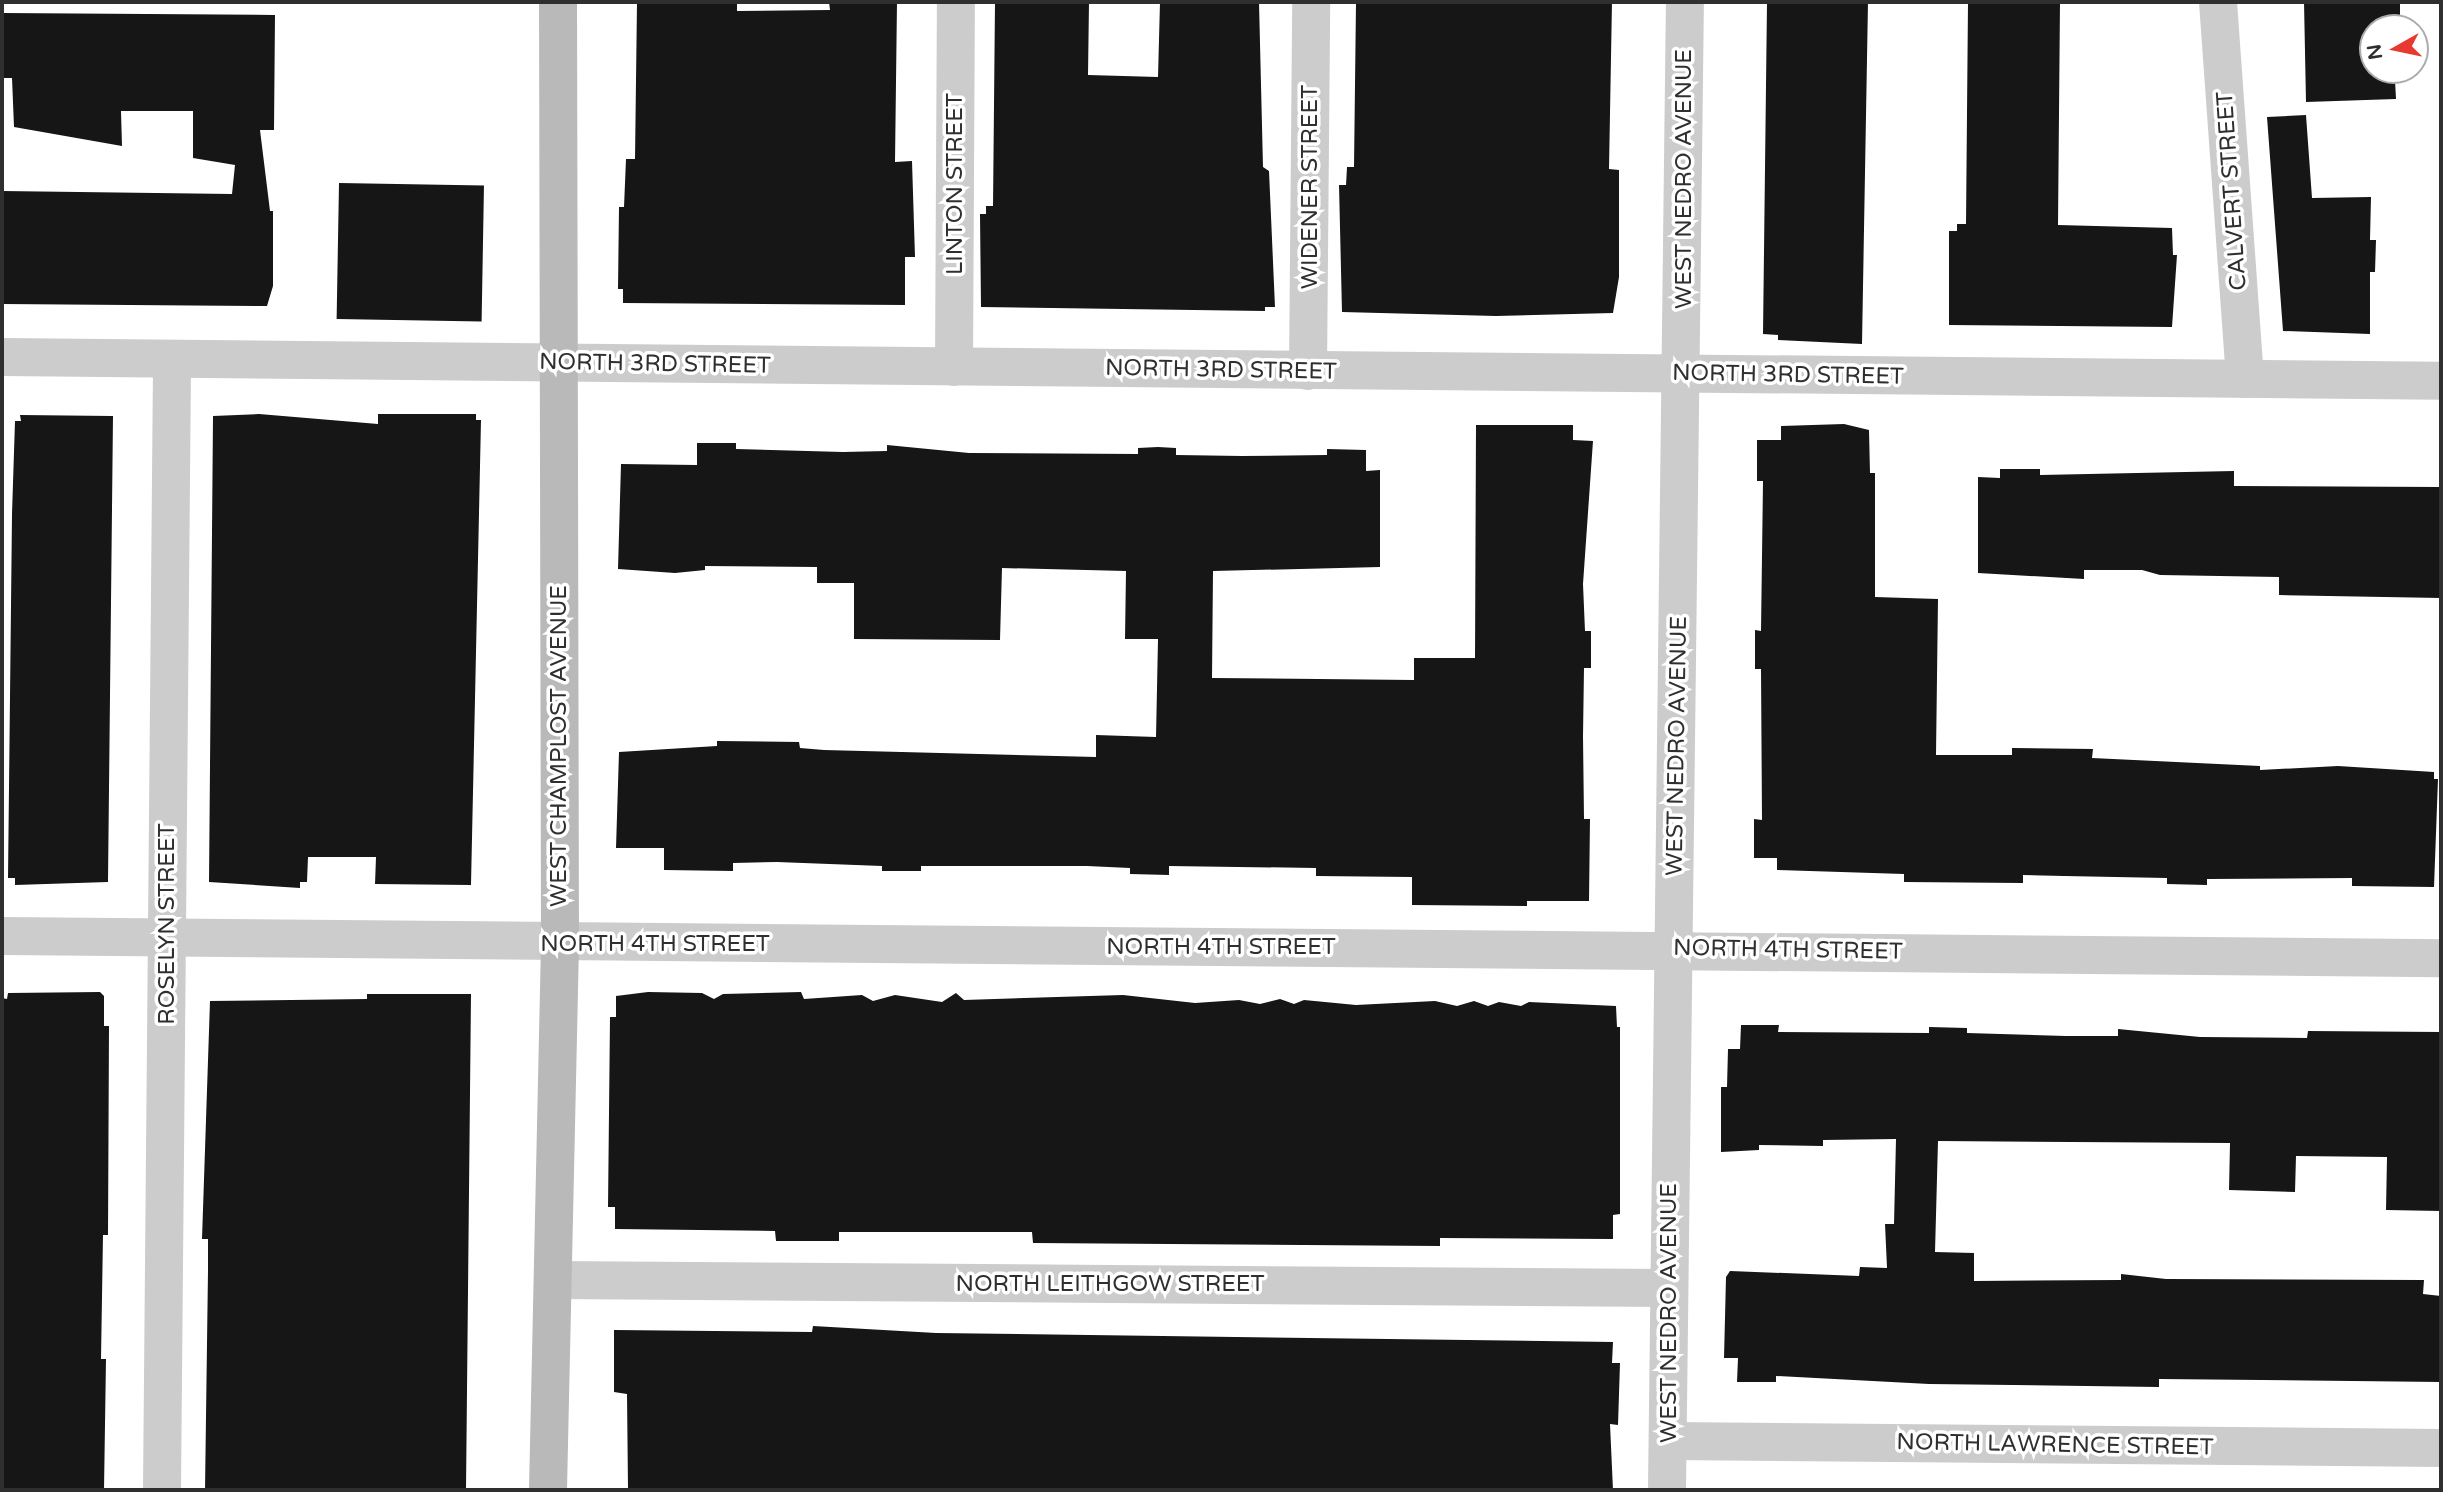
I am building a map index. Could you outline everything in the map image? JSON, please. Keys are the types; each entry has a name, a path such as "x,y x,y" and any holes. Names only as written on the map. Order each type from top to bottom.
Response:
{"street":[{"name":"WEST CHAMPLOST AVENUE","path":"548,1490 560,944 558,2"},
{"name":"LINTON STREET","path":"954,367 956,2"},
{"name":"WIDENER STREET","path":"1308,371 1311,2"},
{"name":"WEST NEDRO AVENUE","path":"1667,1490 1685,2"},
{"name":"CALVERT STREET","path":"2218,2 2245,379"},
{"name":"NORTH 3RD STREET","path":"2,357 2441,381"},
{"name":"ROSELYN STREET","path":"162,1490 172,359"},
{"name":"NORTH 4TH STREET","path":"2,936 560,944 1674,949 2441,958"},
{"name":"NORTH LEITHGOW STREET","path":"553,1280 1668,1288"},
{"name":"NORTH LAWRENCE STREET","path":"1669,1441 2441,1448"}],"building":[{"path":"637,2 737,2 737,11 830,10 829,2 897,2 895,162 912,161 915,257 905,257 905,305 623,303 623,289 618,289 619,207 624,207 626,159 635,159"},
{"path":"995,2 1089,2 1088,75 1158,77 1160,2 1259,2 1263,167 1269,171 1275,307 1265,307 1265,311 981,307 980,214 986,214 986,206 993,206"},
{"path":"1356,2 1612,2 1609,169 1619,170 1619,277 1613,313 1496,316 1342,312 1339,185 1346,185 1347,167 1354,167"},
{"path":"1767,2 1868,2 1862,344 1778,340 1778,335 1763,334"},
{"path":"1968,2 2060,2 2058,225 2172,228 2173,255 2177,255 2172,327 1949,325 1949,231 1957,231 1957,224 1966,224"},
{"path":"2304,2 2400,2 2400,14 2359,14 2359,84 2395,84 2396,99 2306,102"},
{"path":"2,13 275,15 274,130 260,130 270,211 273,211 273,286 267,306 2,304 2,191 232,194 235,165 193,158 193,111 121,111 122,146 14,127 12,78 2,78"},
{"path":"2306,115 2312,198 2371,197 2370,240 2376,240 2375,272 2370,272 2370,334 2283,331 2267,117"},
{"path":"339,183 484,186 482,322 337,319"},
{"path":"259,414 378,424 378,414 476,414 476,420 481,420 471,885 375,884 376,857 308,857 307,882 300,882 300,888 209,882 213,416"},
{"path":"20,415 113,416 108,882 15,885 15,878 8,878 12,514 15,421 21,421"},
{"path":"1844,424 1869,430 1870,473 1875,473 1875,597 1938,599 1936,755 2012,755 2012,748 2093,749 2092,758 2260,766 2260,770 2338,766 2434,772 2434,779 2438,779 2434,887 2352,886 2352,878 2207,879 2207,885 2167,884 2167,878 2023,875 2023,883 1904,882 1904,874 1777,870 1777,858 1754,858 1754,819 1762,820 1761,669 1755,669 1755,630 1761,631 1763,481 1757,481 1757,440 1781,440 1781,426"},
{"path":"1476,425 1573,425 1573,440 1593,441 1583,584 1585,631 1591,631 1591,668 1584,668 1583,736 1584,819 1590,819 1589,901 1527,901 1527,906 1412,905 1412,877 1316,876 1316,868 1169,866 1169,875 1130,874 1130,868 1087,866 921,866 921,871 882,871 882,866 777,862 733,863 733,871 664,870 664,848 616,848 619,752 717,746 717,741 799,742 800,748 824,750 1096,757 1096,735 1156,737 1158,639 1125,639 1126,571 1002,568 1000,640 854,639 854,583 817,583 817,567 705,566 705,570 675,573 618,569 621,464 697,465 697,443 736,443 736,449 843,452 887,451 887,445 969,453 1138,454 1138,448 1158,447 1176,448 1176,455 1242,456 1327,455 1327,449 1366,450 1366,471 1380,470 1380,567 1213,571 1212,678 1414,680 1414,658 1475,658"},
{"path":"2000,469 2040,469 2040,475 2234,471 2234,486 2441,487 2441,598 2279,595 2279,577 2160,575 2142,570 2084,570 2084,579 1978,573 1978,477 2000,478"},
{"path":"100,992 104,996 104,1026 109,1026 108,1235 103,1235 101,1359 106,1359 104,1490 2,1490 2,998 7,999 8,993"},
{"path":"648,992 702,993 714,999 723,994 801,992 804,999 862,995 873,1001 895,995 942,1002 956,993 964,1000 1123,995 1195,1003 1239,1000 1260,1004 1280,999 1294,1004 1304,1000 1356,1005 1435,1001 1457,1006 1474,1001 1488,1006 1499,1002 1521,1006 1529,1002 1616,1006 1617,1027 1620,1027 1620,1214 1613,1215 1613,1239 1440,1238 1440,1246 1033,1243 1032,1232 839,1232 839,1241 776,1241 775,1231 615,1229 615,1207 608,1207 610,1017 616,1017 616,996"},
{"path":"367,994 471,994 466,1490 205,1490 208,1239 202,1239 210,1001 367,999"},
{"path":"1741,1025 1779,1025 1778,1032 1929,1033 1929,1027 1967,1028 1967,1033 2066,1036 2118,1036 2118,1029 2200,1037 2307,1038 2308,1031 2441,1032 2441,1211 2386,1210 2387,1157 2296,1156 2295,1192 2229,1190 2230,1143 1938,1141 1935,1252 1974,1253 1974,1281 2121,1280 2121,1274 2166,1279 2424,1280 2423,1294 2441,1296 2441,1382 2159,1379 2159,1387 1929,1384 1776,1376 1776,1382 1737,1382 1738,1358 1724,1358 1726,1277 1730,1271 1859,1276 1860,1267 1887,1268 1885,1224 1894,1224 1896,1139 1823,1140 1823,1146 1759,1145 1759,1150 1721,1152 1721,1087 1727,1087 1728,1049 1740,1049"},
{"path":"813,1326 936,1333 1613,1342 1612,1363 1620,1363 1618,1425 1610,1424 1613,1490 628,1490 627,1394 614,1392 614,1330 812,1332"}]}
